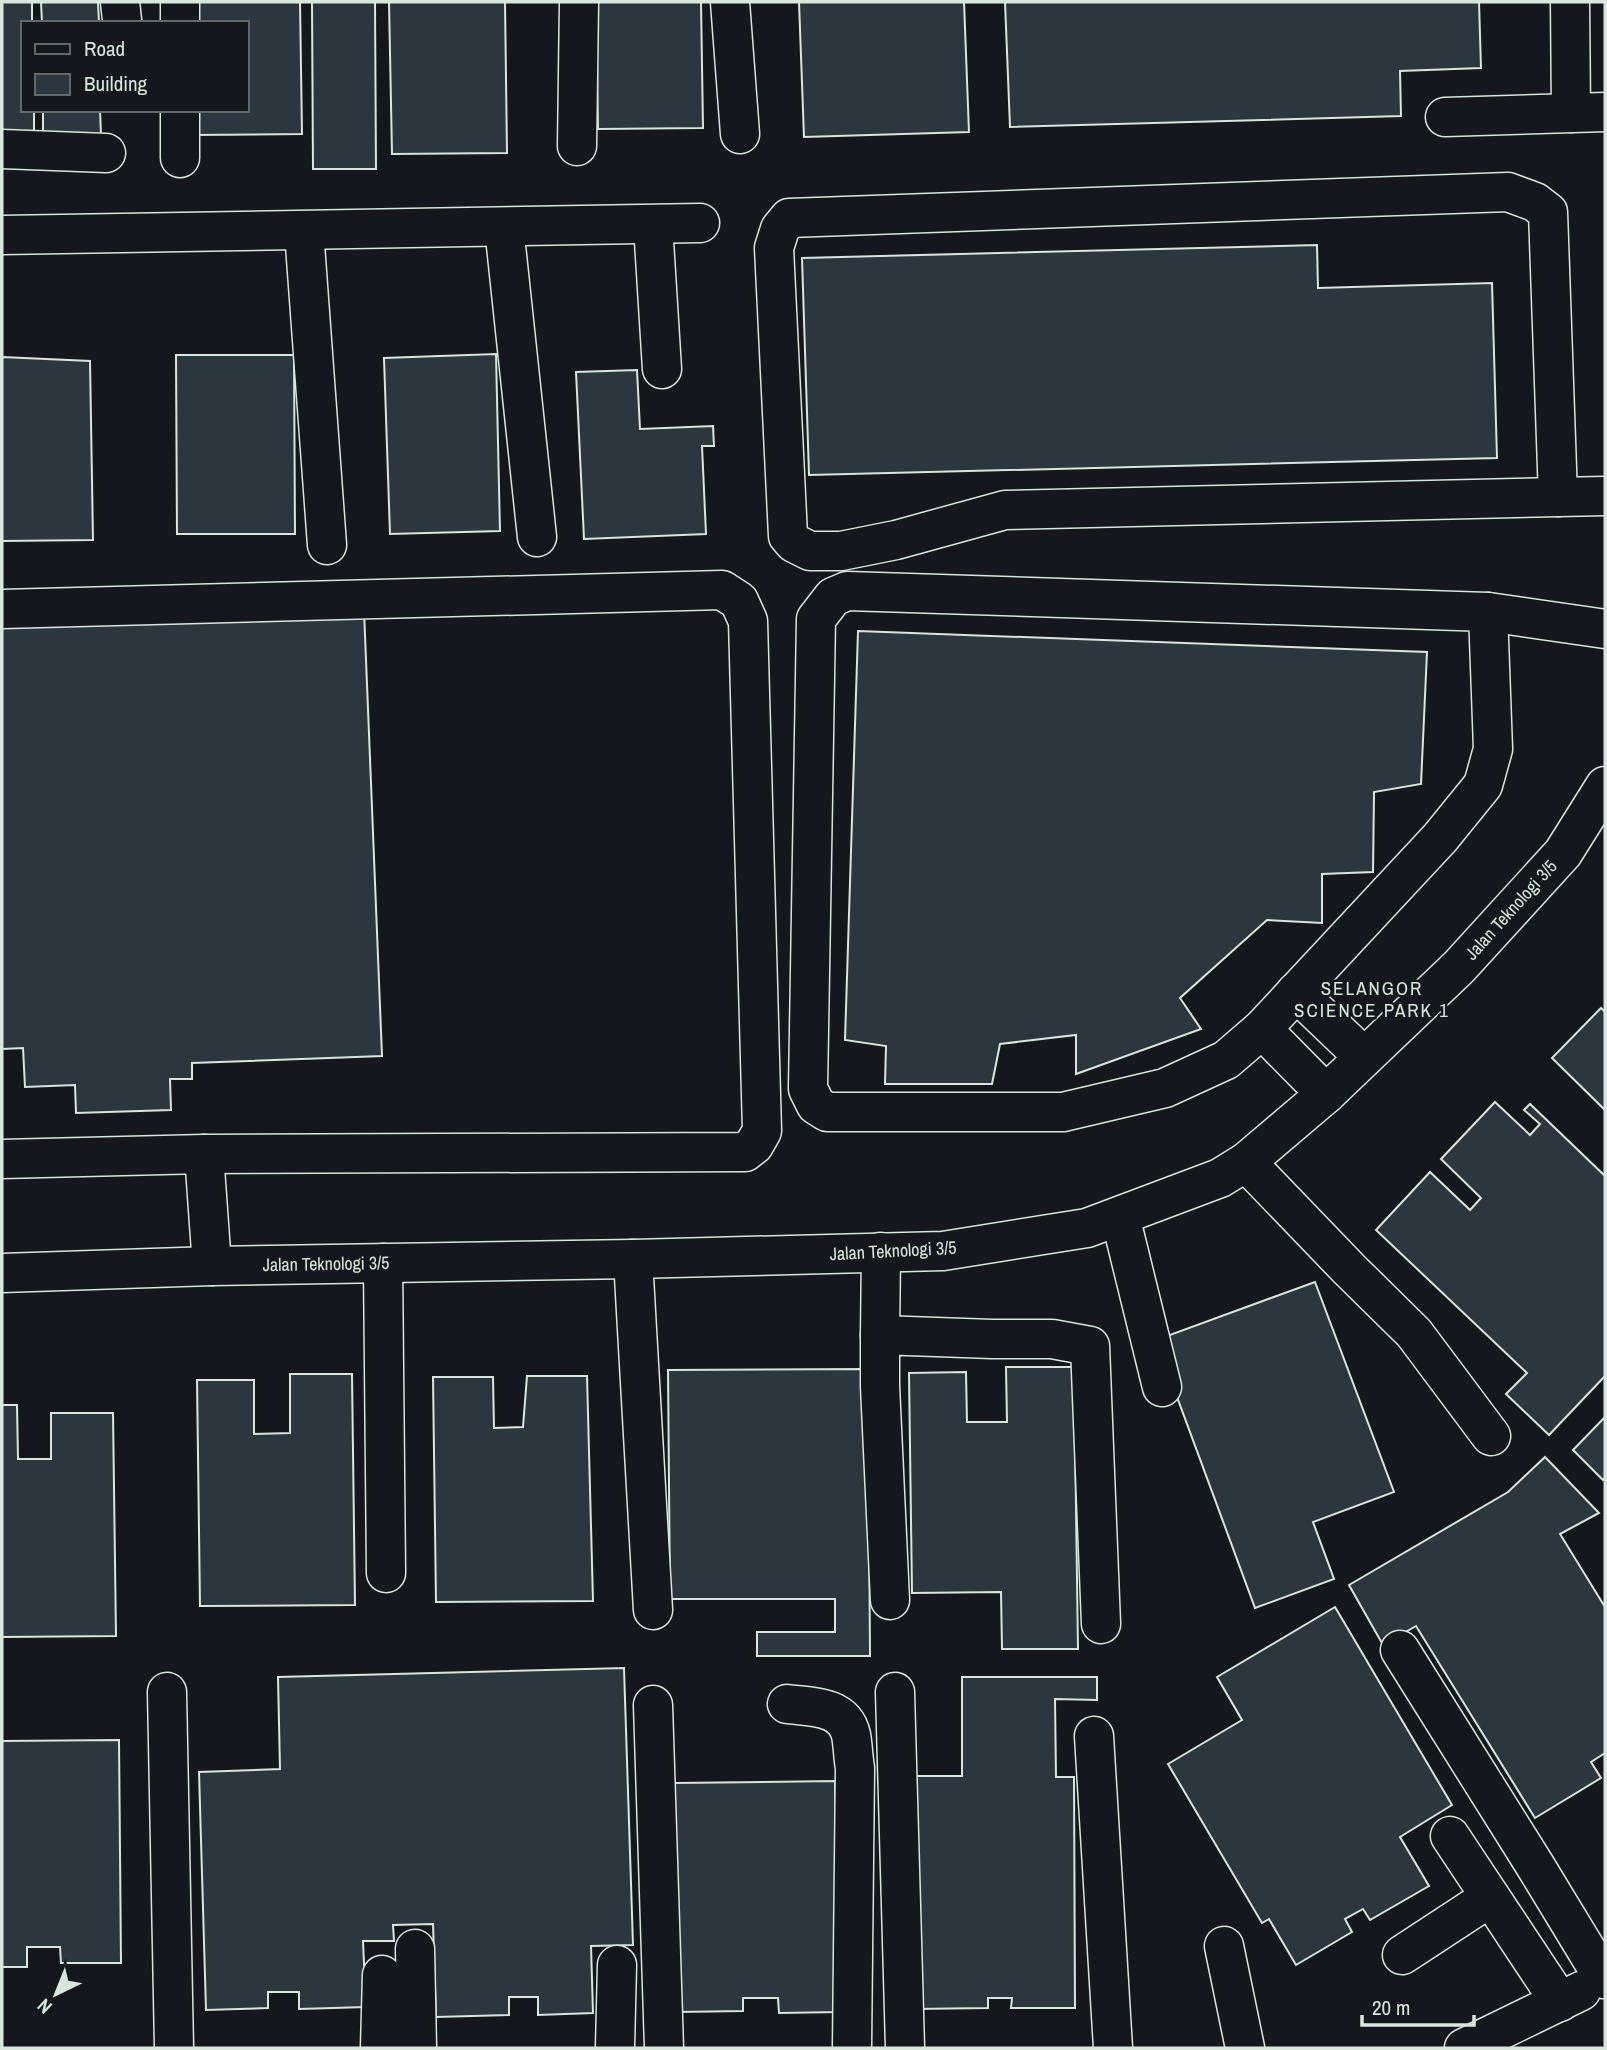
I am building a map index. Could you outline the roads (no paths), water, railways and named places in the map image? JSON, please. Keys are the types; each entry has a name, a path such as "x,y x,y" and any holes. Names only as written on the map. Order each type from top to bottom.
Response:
{"street":[{"path":"180,2 180,21"},
{"path":"577,146 579,2"},
{"path":"730,2 740,134"},
{"path":"1446,117 1588,113 1570,2"},
{"path":"180,112 180,158"},
{"path":"2,149 106,153"},
{"path":"1558,496 1548,212 1535,201 1508,192 789,218 780,229 774,248 788,536 794,543 810,551 841,551 896,540 1004,510 1605,495"},
{"path":"2,235 700,223"},
{"path":"653,225 662,369"},
{"path":"504,227 537,537"},
{"path":"304,231 327,545"},
{"path":"2,608 722,590 740,601 748,621 762,1130 754,1145 745,1152 204,1154 2,1159"},
{"path":"1488,612 1493,749 1483,785 1440,838 1262,1029 1226,1060 1165,1088 1063,1112 827,1112 816,1105 808,1088 816,619 833,597 847,591 1488,612 1605,629"},
{"name":"Jalan Teknologi 3/5","path":"2,1273 956,1249 1087,1228 1220,1178 1246,1162 1326,1094 1459,967 1563,853 1605,786"},
{"path":"1296,992 1364,1057"},
{"path":"1262,1029 1326,1094"},
{"path":"204,1154 212,1266"},
{"path":"1246,1162 1414,1333 1490,1436"},
{"path":"1119,1216 1162,1387"},
{"path":"881,1252 880,1386 890,1600"},
{"path":"632,1259 653,1610"},
{"path":"383,1263 386,1573"},
{"path":"880,1335 1052,1339 1090,1346 1101,1623"},
{"path":"1399,1650 1605,1979 1464,2048"},
{"path":"167,1692 174,2048"},
{"path":"895,1692 905,2048"},
{"path":"787,1704 827,1709 841,1717 850,1732 855,1768 852,2048"},
{"path":"653,1705 664,2048"},
{"path":"1094,1736 1113,2048"},
{"path":"1450,1836 1560,2002"},
{"path":"1402,1955 1489,1898"},
{"path":"1224,1946 1245,2048"},
{"path":"415,1950 417,2048"},
{"path":"615,2048 617,1965"},
{"path":"380,2048 382,1975"}],"district":[{"name":"SELANGOR SCIENCE PARK 1","path":"1372,999"}]}
